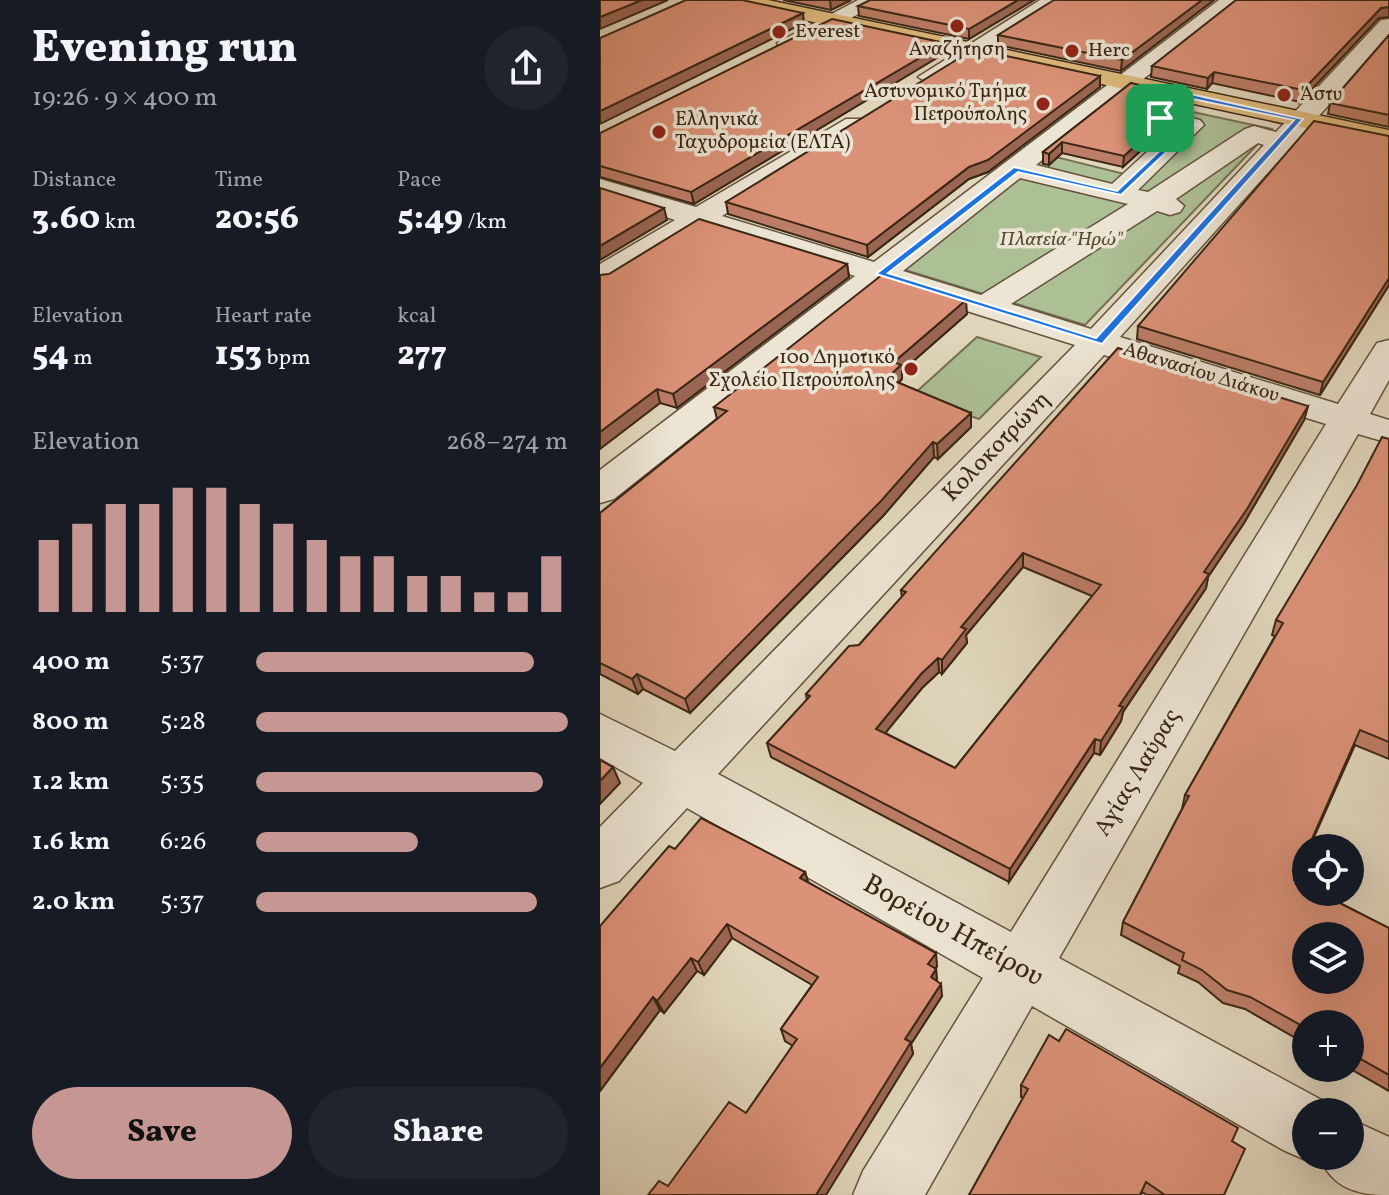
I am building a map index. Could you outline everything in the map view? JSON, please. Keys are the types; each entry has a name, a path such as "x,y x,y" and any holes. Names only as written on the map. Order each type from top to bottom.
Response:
{"main road":[{"path":"739,0 1127,82 1178,102 1240,159 1389,138"}],"street":[{"path":"763,55 874,0"},
{"path":"910,90 1054,0"},
{"path":"600,490 1232,0"},
{"name":"Κολοκοτρώνη","path":"600,864 1098,341 1209,217 1240,159 1389,25"},
{"path":"1118,193 1191,125 1160,118 1178,102 1240,159"},
{"path":"600,277 871,114"},
{"path":"1170,146 1240,159"},
{"path":"985,306 1158,199 1240,159"},
{"path":"1017,169 1118,193 1158,199 1209,217"},
{"name":"Αθανασίου Διάκου","path":"600,187 1369,425"},
{"name":"Αγίας Λαύρας","path":"887,1195 1021,969 1369,425 1389,350"},
{"name":"Βορείου Ηπείρου","path":"600,734 1292,1119"},
{"path":"1364,1160 1389,1173"}],"green space":[{"name":"Πλατεία \"Ηρώ\"","path":"1165,106 1272,129 1085,325 905,270 1048,155 1128,175 1182,126"},
{"path":"977,337 1041,357 979,419 913,395"}],"building":[{"path":"600,0 642,0 600,17"},
{"path":"686,0 742,0 803,13 600,111 600,38"},
{"path":"870,0 1018,0 969,29 858,6"},
{"path":"1054,0 1202,0 1122,60 998,35"},
{"path":"1236,0 1389,0 1389,7 1381,8 1303,90 1214,72 1208,78 1152,66"},
{"path":"832,19 945,43 691,192 600,166 600,133"},
{"path":"1389,35 1389,115 1330,103"},
{"path":"974,49 1100,76 988,160 969,167 867,245 726,202"},
{"path":"1131,83 1163,90 1146,107 1151,115 1165,118 1124,156 1062,142 1049,154 1043,152"},
{"path":"1314,121 1389,136 1389,278 1323,382 1138,326"},
{"path":"600,188 664,208 600,246"},
{"path":"699,219 847,264 673,394 657,389 600,432 600,275 609,274"},
{"path":"883,274 966,300 894,362 901,365 887,378 971,413 937,444 933,442 881,501 685,699 637,674 632,679 600,663 600,513 727,411 714,407"},
{"path":"1118,348 1308,406 1247,509 1204,572 1209,574 1119,706 1123,707 1101,741 1095,739 1010,869 767,743 810,696 806,694 849,646 859,645 906,592 901,590","holes":["1023,553 1101,585 955,768 876,729 921,674 938,658 942,660 966,629 961,627"]},
{"path":"1382,437 1389,439 1389,742 1360,730 1314,834 1292,834 1292,906 1346,906 1389,928 1389,1075 1364,1061 1364,1010 1292,1010 1292,1020 1250,997 1227,990 1202,970 1182,960 1184,953 1123,922 1189,796 1185,795 1283,623 1276,620 1357,485"},
{"path":"600,760 613,767 600,781"},
{"path":"701,818 805,872 800,878 936,953 928,964 936,969 931,977 941,984 905,1039 911,1042 816,1195 648,1195 659,1181 668,1186 729,1102 746,1113 797,1039 781,1029 818,977 727,924 698,962 691,958 657,1001 653,997 600,1068 600,926 669,846 675,849"},
{"path":"1066,1029 1238,1128 1232,1141 1245,1149 1224,1195 1165,1195 1146,1182 1140,1195 969,1195 1028,1089 1021,1085 1049,1035 1059,1041"}],"place":[{"name":"Αναζήτηση","path":"957,26"},
{"name":"Everest","path":"779,32"},
{"name":"Herc","path":"1072,51"},
{"name":"Άστυ","path":"1284,95"},
{"name":"Αστυνομικό Τμήμα Πετρούπολης","path":"1043,104"},
{"name":"Ελληνικά Ταχυδρομεία (ΕΛΤΑ)","path":"659,132"},
{"name":"10ο Δημοτικό Σχολείο Πετρούπολης","path":"911,369"}],"route":[{"path":"1186,95 1299,119 1098,341 881,274 1017,169 1118,193 1191,125 1160,118 1186,95"}]}
